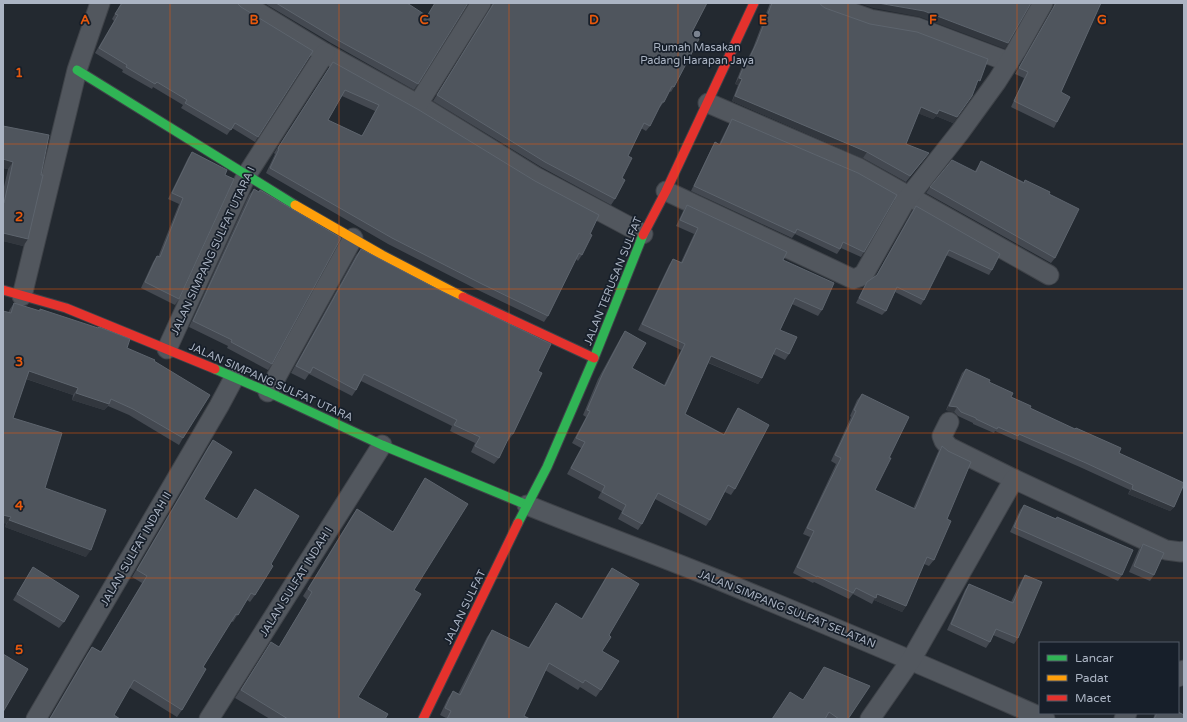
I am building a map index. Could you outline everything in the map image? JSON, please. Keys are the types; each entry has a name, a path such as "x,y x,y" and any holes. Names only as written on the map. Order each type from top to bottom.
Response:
{"street":[{"path":"22,296 77,70 100,3"},
{"path":"243,3 325,53 418,104 536,177 643,234"},
{"path":"418,104 481,3"},
{"name":"JALAN TERUSAN SULFAT","path":"527,505 547,467 594,358 643,234 666,191 754,3"},
{"path":"825,3 870,19 916,27 1009,62"},
{"path":"666,191 853,279 864,274 904,203 960,132 1009,62 1043,3"},
{"name":"JALAN SIMPANG SULFAT UTARA I","path":"167,349 246,176 325,53"},
{"path":"77,70 246,176 352,238 436,283 594,358"},
{"path":"708,103 859,168 1050,276"},
{"path":"268,392 352,238"},
{"name":"JALAN SIMPANG SULFAT UTARA","path":"3,290 66,308 167,349 268,392 382,444 527,505"},
{"name":"JALAN SULFAT INDAH II","path":"36,719 234,378"},
{"path":"949,422 942,436 949,447 1166,550 1184,551"},
{"name":"JALAN SULFAT INDAH I","path":"209,719 382,444"},
{"path":"870,719 911,660 1014,479"},
{"name":"JALAN SIMPANG SULFAT SELATAN","path":"527,505 577,526 732,585 911,660 1045,719"},
{"name":"JALAN SULFAT","path":"423,719 527,505"}],"building":[{"path":"122,3 237,3 241,7 313,51 258,137 235,123 231,130 185,103 187,100 157,82 155,84 126,67 127,65 99,48 118,15 115,14"},
{"path":"276,3 407,3 427,16 435,3 468,3 418,84 334,38"},
{"path":"494,3 707,3 691,34 699,39 674,87 672,86 664,102 662,102 650,126 644,123 628,156 632,158 622,178 625,180 615,199 545,162 437,95"},
{"path":"772,3 820,3 825,8 870,24 917,32 988,59 980,81 978,80 972,96 957,117 939,110 937,114 921,107 906,144 929,153 910,176 867,152 735,96 742,79 739,78 747,58 749,59 757,42"},
{"path":"878,3 1031,3 1008,43 924,11"},
{"path":"1056,3 1101,3 1061,92 1070,97 1057,122 1014,101 1028,72 1019,68"},
{"path":"333,62 419,110 535,181 599,215 590,234 592,235 582,255 579,253 548,316 392,238 270,168 279,149 278,148","holes":["345,90 379,105 362,136 328,120"]},
{"path":"732,119 858,173 897,195 864,252 843,242 840,249 797,229 795,233 694,186 715,142 720,145"},
{"path":"3,126 49,135 41,175 43,175 28,239 3,233 3,203 13,162 3,159"},
{"path":"192,152 227,170 225,175 234,179 179,299 145,282 157,256 160,257 183,198 172,193"},
{"path":"952,160 976,172 981,161 1024,183 1025,180 1050,192 1049,194 1079,209 1055,258 930,187"},
{"path":"254,189 259,192 260,190 341,238 272,364 231,342 232,340 193,321"},
{"path":"687,205 787,252 783,260 834,283 822,310 795,298 780,330 797,337 789,354 776,348 762,378 711,356 685,414 724,435 738,408 769,425 735,489 728,485 710,520 658,493 642,524 622,513 626,505 602,492 605,486 571,468 585,442 576,438 590,411 587,410 603,373 625,331 646,343 632,368 665,386 685,344 642,324 673,259 682,263 698,228 680,220"},
{"path":"916,206 1000,254 992,270 949,250 924,300 897,287 886,311 859,298 867,282 877,275"},
{"path":"361,249 441,291 551,344 538,371 542,373 513,434 511,433 499,458 475,446 480,437 454,425 457,420 364,374 356,390 313,367 310,373 296,366"},
{"path":"14,303 40,311 40,309 98,328 99,327 130,339 127,348 155,360 154,361 210,395 183,438 133,409 111,399 109,404 76,393 78,388 29,371 13,418 62,433 45,488 106,510 91,550 9,520 11,517 3,515 3,311 11,313"},
{"path":"966,369 1013,393 1011,397 1031,406 1030,408 1121,448 1119,453 1184,483 1174,507 1132,489 1133,485 1086,463 1019,434 1018,436 998,427 997,429 961,412 957,407 949,406"},
{"path":"862,394 909,417 875,490 915,509 942,446 948,451 971,462 947,519 951,521 934,560 927,557 906,606 877,594 876,598 856,588 853,593 797,567 814,531 807,528 841,458 835,455 856,411 854,410"},
{"path":"213,440 232,452 204,499 237,519 255,489 299,516 271,564 273,566 255,595 251,593 238,615 236,614 203,667 206,669 182,710 134,680 114,715 120,719 49,719 92,647 101,652 147,576 137,570"},
{"path":"425,478 468,504 414,590 421,594 358,697 388,714 385,719 288,719 241,690 271,642 279,647 312,592 308,589 357,509 393,532"},
{"path":"1024,505 1056,519 1057,517 1133,550 1122,575 1014,527"},
{"path":"1143,544 1164,553 1154,575 1134,566"},
{"path":"33,567 79,596 64,622 17,594"},
{"path":"612,568 639,584 609,635 611,637 602,651 619,661 601,690 585,680 583,683 549,663 524,716 530,719 447,719 451,711 445,708 453,691 460,695 492,630 529,648 556,603 582,619"},
{"path":"1025,575 1042,582 1018,638 996,629 990,642 951,624 969,584 1013,603"},
{"path":"3,654 28,669 3,712"},
{"path":"824,667 870,686 848,719 839,719 829,712 825,719 772,719 790,692 803,700"},
{"path":"1179,712 1184,715 1184,719 1154,719 1156,714 1179,714"}],"traffic: fast":[{"path":"77,70 295,205"},
{"path":"518,523 547,467 594,358 643,235"},
{"path":"215,369 382,445 527,505"}],"traffic: slow":[{"path":"295,205 382,255 463,297"}],"traffic: jam":[{"path":"643,235 666,191 754,3"},
{"path":"3,290 66,308 215,369"},
{"path":"463,297 594,358"},
{"path":"423,719 518,523"}],"place":[{"name":"Rumah Masakan Padang Harapan Jaya","path":"697,34"}]}
